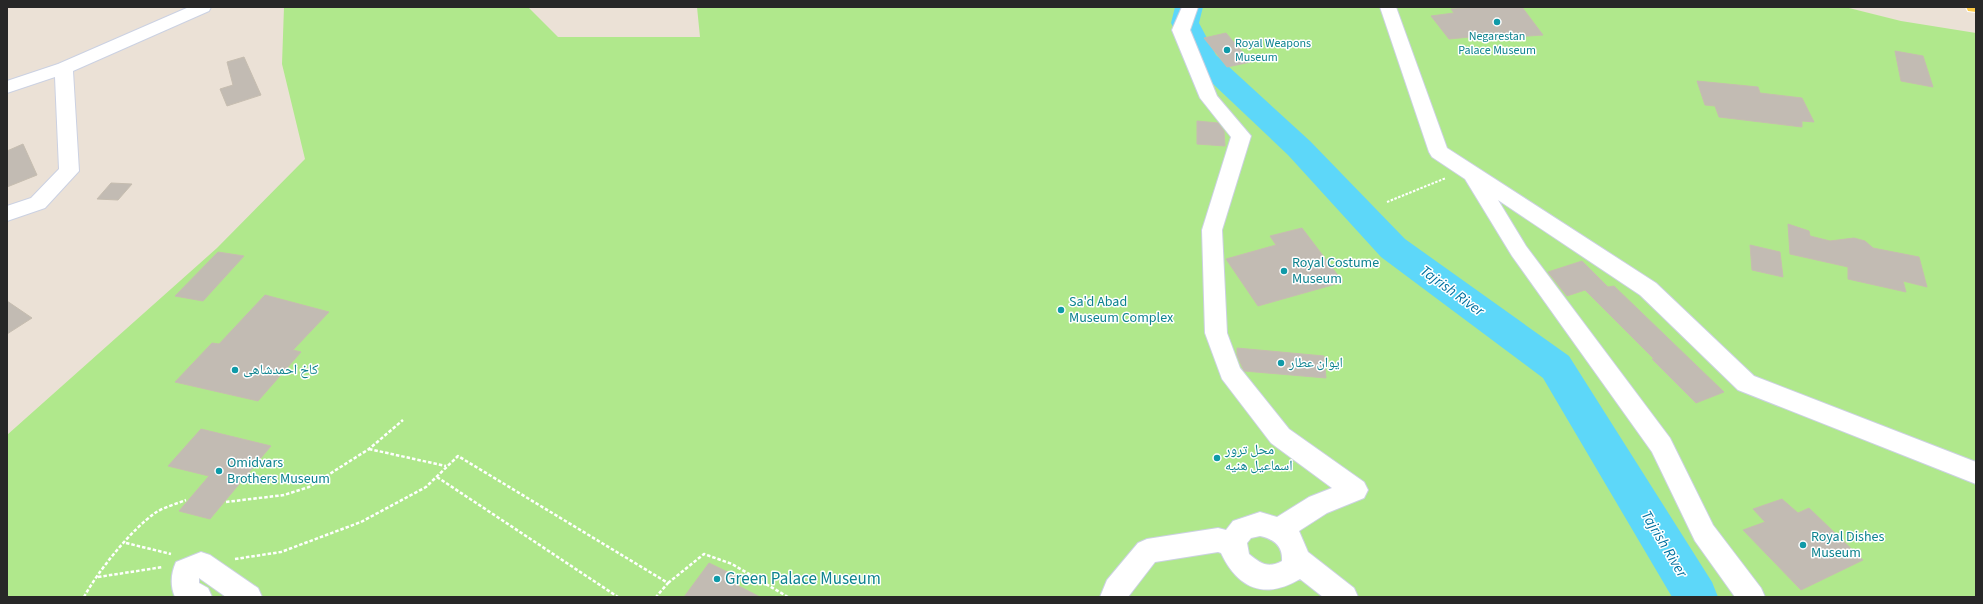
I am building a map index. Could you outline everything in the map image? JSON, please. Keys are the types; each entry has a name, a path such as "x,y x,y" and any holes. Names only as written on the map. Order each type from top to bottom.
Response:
{"lane":[{"path":"7,87 64,68 203,7"},
{"path":"1190,7 1181,30 1209,98 1241,136 1212,230 1216,333 1230,372 1280,436 1355,490 1318,505 1279,530"},
{"path":"1388,7 1439,152 1648,289 1746,383 1976,473"},
{"path":"7,214 38,202 69,171 64,68"},
{"path":"1469,172 1519,251 1662,445 1704,533 1751,597"},
{"path":"1260,524 1279,530 1292,543 1296,551 1294,568 1281,579 1271,581 1260,588 1251,576 1239,565 1233,552 1233,543 1236,535 1242,529 1250,525 1260,524"},
{"path":"1114,597 1117,589 1147,551 1218,540 1233,543"},
{"path":"1296,560 1344,597"},
{"path":"198,597 185,590 189,567 248,597"}],"path":[{"path":"1387,202 1469,172"},
{"path":"226,502 245,501 284,495 309,487 369,450 403,420"},
{"path":"369,450 447,466"},
{"path":"98,577 189,567 282,552 361,522 426,487 458,456 668,583"},
{"path":"437,477 618,597"},
{"path":"84,597 125,543 156,513 186,500"},
{"path":"125,543 174,554 189,567"},
{"path":"656,597 668,583 704,554 732,564 788,597"}],"green space":[{"name":"Sa'd Abad Museum Complex","path":"284,7 528,7 558,37 700,37 697,7 1845,7 1901,21 1976,33 1976,597 7,597 7,435 217,248 305,159 282,64"}],"building":[{"name":"Negarestan Palace Museum","path":"1522,7 1543,35 1472,40 1470,37 1449,39 1431,16 1454,13 1451,9"},
{"name":"Royal Weapons Museum","path":"1226,33 1251,62 1227,67 1204,38"},
{"path":"1895,51 1923,56 1933,87 1901,81"},
{"path":"244,57 261,95 227,106 220,89 233,85 227,62"},
{"path":"1697,81 1758,87 1760,93 1802,98 1814,122 1802,121 1802,127 1719,117 1715,106 1705,105"},
{"path":"1197,121 1218,123 1224,131 1225,146 1197,144"},
{"path":"23,144 37,175 7,187 7,151"},
{"path":"111,183 132,184 118,200 97,199"},
{"path":"1788,224 1809,231 1810,236 1830,241 1854,238 1865,241 1873,248 1919,257 1927,287 1903,281 1906,292 1848,279 1848,267 1790,254"},
{"name":"Royal Costume Museum","path":"1302,228 1343,282 1258,306 1226,259 1276,245 1270,236"},
{"path":"1750,245 1780,252 1783,277 1752,270"},
{"path":"218,252 244,256 203,301 175,296"},
{"path":"1582,261 1608,287 1614,286 1724,392 1696,403 1585,290 1567,296 1548,272"},
{"name":"کاخ احمدشاهی","path":"265,295 329,312 293,350 301,352 258,401 175,382 212,343 219,344"},
{"path":"7,301 32,318 7,334"},
{"name":"ایوان عطار","path":"1237,348 1324,356 1326,378 1244,371 1237,355"},
{"name":"Omidvars Brothers Museum","path":"201,429 271,446 210,519 179,511 209,476 168,466"},
{"name":"Royal Dishes Museum","path":"1782,499 1798,513 1809,508 1863,560 1801,590 1743,530 1765,522 1753,509"},
{"name":"Green Palace Museum","path":"709,563 738,577 733,583 760,597 684,597"}],"waterway":[{"name":"Tajrish River","path":"1189,7 1185,23 1204,60 1299,148 1393,248 1556,367 1696,597"}],"place":[{"name":"Negarestan Palace Museum","path":"1497,22"},
{"name":"Royal Weapons Museum","path":"1227,50"},
{"name":"Royal Costume Museum","path":"1284,271"},
{"name":"Sa'd Abad Museum Complex","path":"1061,310"},
{"name":"ایوان عطار","path":"1281,363"},
{"name":"کاخ احمدشاهی","path":"235,370"},
{"name":"محل ترور اسماعیل هنیه","path":"1217,458"},
{"name":"Omidvars Brothers Museum","path":"219,471"},
{"name":"Royal Dishes Museum","path":"1803,545"},
{"name":"Green Palace Museum","path":"717,579"}]}
